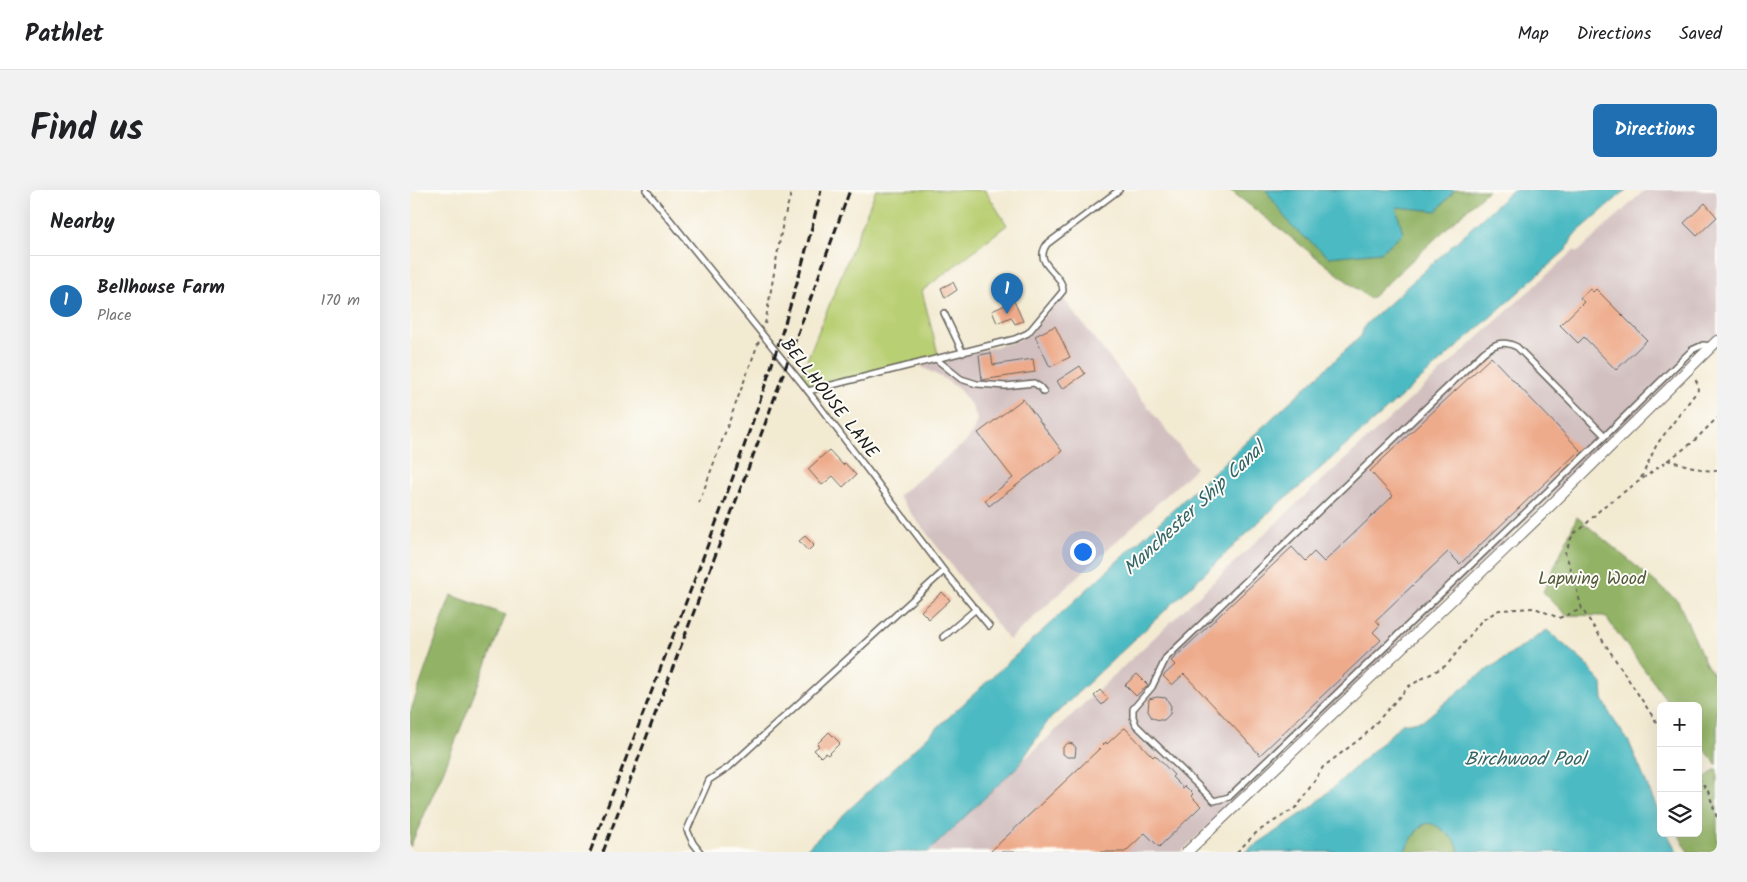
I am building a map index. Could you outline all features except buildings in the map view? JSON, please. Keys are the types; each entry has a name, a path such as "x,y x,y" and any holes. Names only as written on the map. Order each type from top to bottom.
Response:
{"street":[{"path":"1187,852 1542,514 1715,343"}],"lane":[{"name":"BELLHOUSE LANE","path":"646,190 808,391 944,571 989,626"},
{"path":"808,391 1015,340 1028,333 1063,291 1061,282 1042,256 1043,249 1119,190"},
{"path":"944,313 963,353"},
{"path":"1605,436 1517,347 1510,343 1501,342 1493,345 1477,358 1166,658 1152,687 1133,709 1136,725 1214,801 1229,797 1605,436 1692,350 1703,345 1715,343"},
{"path":"936,360 961,378 977,384 1006,386 1034,383 1044,392"},
{"path":"700,852 693,844 687,830 709,780 729,767 944,571"},
{"path":"943,637 976,609"}],"path":[{"path":"699,503 767,318 770,290 783,222 792,190"},
{"path":"1640,481 1657,444 1698,390 1698,382 1687,372"},
{"path":"1657,723 1582,609 1565,553 1573,534 1582,528 1603,507 1692,443 1717,418"},
{"path":"1666,460 1704,470 1717,471"},
{"path":"1237,852 1257,832 1298,806 1323,767 1365,735 1408,686 1447,665 1481,621 1499,610 1535,608 1559,618 1582,609"},
{"path":"1702,783 1708,791 1717,818"}],"shaded area":[{"path":"1645,190 1717,190 1717,337 1181,852 926,852 1307,494 1574,250 1578,252"},
{"path":"1061,296 1196,468 1009,640 898,496 966,442 974,430 977,419 972,406 959,389 920,366 1014,342 1029,335"}],"green space":[{"path":"876,190 985,190 1007,225 922,291 939,358 809,389 800,377"},
{"path":"1230,190 1488,190 1370,299"},
{"name":"Lapwing Wood","path":"1577,517 1678,601 1706,664 1717,679 1717,765 1702,746 1702,702 1668,702 1605,616 1566,615 1543,592"},
{"path":"451,595 506,615 443,772 410,847 410,713"},
{"path":"1717,768 1717,852 1688,852 1680,837 1702,837 1702,781"},
{"path":"1431,822 1445,830 1455,842 1459,852 1404,852 1418,830"}],"water":[{"path":"1266,190 1454,191 1437,211 1396,207 1403,233 1381,252 1329,257 1291,226"},
{"name":"Manchester Ship Canal","path":"1513,190 1626,190 1573,236 1567,249 1278,504 1048,721 1019,765 928,852 803,852 1361,336 1365,325"},
{"name":"Birchwood Pool","path":"1547,630 1585,663 1602,684 1603,699 1611,716 1629,742 1657,808 1657,837 1669,837 1677,852 1459,852 1458,846 1453,839 1438,827 1426,824 1417,831 1404,852 1245,852 1312,807 1402,724 1424,720 1475,678"}],"railway":[{"path":"590,852 754,418 807,248 821,190"},
{"path":"603,852 765,424 850,190"}],"place":[{"name":"Bellhouse Farm","path":"1007,314"}]}
